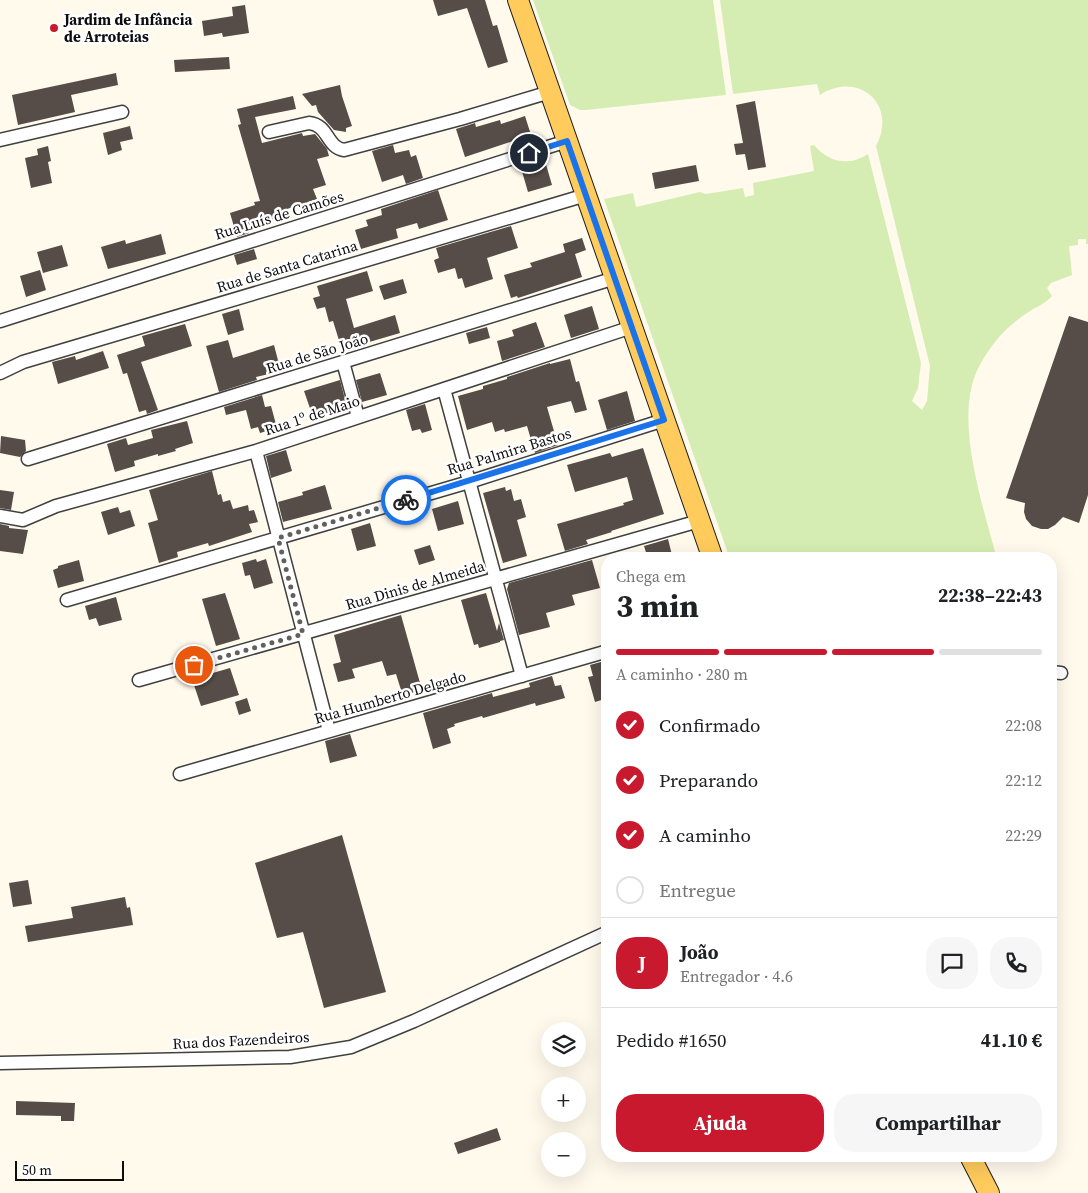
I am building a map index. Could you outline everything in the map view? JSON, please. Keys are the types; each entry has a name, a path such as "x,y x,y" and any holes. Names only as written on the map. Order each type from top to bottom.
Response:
{"main road":[{"path":"518,0 710,552"},
{"path":"973,1162 989,1193"}],"street":[{"path":"269,132 309,123 315,124 320,126 334,146 344,150 460,119 550,92"},
{"path":"0,140 122,112"},
{"name":"Rua Luís de Camões","path":"0,320 567,141"},
{"name":"Rua de Santa Catarina","path":"0,374 23,362 586,195"},
{"name":"Rua de São João","path":"28,460 615,278"},
{"name":"Rua 1º de Maio","path":"0,516 23,520 56,506 256,451 632,327"},
{"path":"343,362 358,417"},
{"path":"444,389 522,676"},
{"name":"Rua Palmira Bastos","path":"67,600 469,482 664,420"},
{"path":"256,451 329,731"},
{"name":"Rua Dinis de Almeida","path":"139,680 699,521"},
{"name":"Rua Humberto Delgado","path":"180,774 601,653"},
{"name":"Rua dos Fazendeiros","path":"0,1063 290,1056 351,1047 414,1021 601,935"}],"green space":[{"path":"533,0 713,0 726,95 580,110 570,105"},
{"path":"720,0 1088,0 1088,244 1086,244 1086,239 1078,239 1078,245 1069,246 1072,275 1051,283 1047,288 1052,296 1045,303 1018,319 1000,336 983,359 972,385 969,405 971,449 980,496 995,552 728,552 604,199 633,193 636,207 700,192 706,194 743,188 745,197 754,195 753,183 814,171 810,146 814,145 832,159 839,161 854,160 868,154 921,363 918,388 912,401 922,410 927,401 930,366 876,146 882,131 882,117 878,105 871,96 861,89 835,88 820,95 817,84 733,94"}],"building":[{"path":"433,0 485,0 493,26 497,25 508,62 488,68 467,8 438,16"},
{"path":"245,5 249,33 223,37 222,33 204,36 202,21 233,16 232,7"},
{"path":"229,57 230,69 175,72 174,60"},
{"path":"116,73 118,85 71,95 75,112 18,125 12,95"},
{"path":"340,85 352,126 346,128 346,132 334,130 318,112 316,105 312,106 302,94"},
{"path":"293,96 296,109 255,117 262,143 302,133 303,136 315,134 327,149 329,156 317,159 326,185 313,189 317,199 287,209 289,216 248,229 249,233 237,237 230,213 255,205 254,202 260,201 238,125 241,124 237,109"},
{"path":"755,101 766,167 748,170 745,154 736,155 734,144 743,143 736,105"},
{"path":"525,116 531,135 465,157 456,129 475,123 476,127 500,120 501,124"},
{"path":"130,126 133,139 120,142 122,150 108,155 103,133"},
{"path":"393,145 395,153 409,150 411,157 416,155 423,178 406,184 403,175 382,182 372,151"},
{"path":"48,146 51,161 48,162 52,183 31,188 25,158 38,155 37,149"},
{"path":"545,161 552,185 528,192 521,168"},
{"path":"696,165 699,181 655,189 652,173"},
{"path":"438,190 448,220 419,229 417,223 396,229 398,238 361,249 355,230 368,226 366,220 382,215 381,209"},
{"path":"511,226 518,248 487,258 493,279 465,288 462,278 458,279 455,268 438,273 434,260 439,258 436,248"},
{"path":"161,234 166,254 108,269 101,247 125,240 126,244"},
{"path":"582,238 586,250 575,254 582,277 518,298 517,296 511,298 504,275 532,267 530,263 565,252 563,244"},
{"path":"62,245 68,266 43,273 37,252"},
{"path":"254,249 257,259 237,265 234,255"},
{"path":"40,270 46,290 26,297 20,276"},
{"path":"367,271 373,291 346,299 354,328 395,315 400,333 342,350 333,321 329,322 325,307 317,309 313,298 320,296 317,286"},
{"path":"403,279 407,293 384,300 379,286"},
{"path":"592,306 599,329 571,338 564,315"},
{"path":"239,309 244,330 228,335 222,314"},
{"path":"1069,316 1088,322 1088,495 1079,523 1063,517 1048,529 1041,529 1032,526 1026,519 1024,512 1025,503 1006,498"},
{"path":"536,322 545,347 502,361 497,341 514,336 512,330"},
{"path":"185,324 192,346 141,362 158,410 147,414 146,410 139,412 127,373 123,374 117,355 145,346 142,336"},
{"path":"487,327 490,338 469,344 466,333"},
{"path":"228,340 233,358 274,345 280,368 272,370 273,373 256,377 257,380 219,392 206,346"},
{"path":"103,351 109,368 58,384 52,362 75,356 76,360"},
{"path":"570,359 576,382 579,381 587,410 575,413 571,401 547,407 558,445 535,453 527,426 505,432 504,429 495,432 492,422 467,430 458,396 483,389 483,386 507,379 507,377 550,363"},
{"path":"380,373 387,395 362,402 356,380"},
{"path":"340,380 347,407 313,417 304,391"},
{"path":"627,391 635,421 607,430 598,400"},
{"path":"262,395 265,407 271,406 277,428 260,433 258,427 251,429 246,410 226,415 224,407"},
{"path":"425,404 432,430 422,433 420,429 412,431 406,410"},
{"path":"187,421 193,443 175,449 176,451 134,461 135,466 115,472 107,444 126,438 128,445 153,438 151,430"},
{"path":"1,436 25,440 26,451 20,457 0,453"},
{"path":"643,448 664,514 586,540 588,544 565,551 557,524 624,505 623,503 633,500 627,477 575,492 567,465 610,453 612,457"},
{"path":"286,450 292,471 271,478 266,456"},
{"path":"212,471 218,495 221,494 223,502 230,500 233,509 248,505 249,511 254,510 258,522 249,524 252,532 209,546 208,543 177,552 178,557 159,563 148,523 158,520 149,490"},
{"path":"325,485 332,509 283,522 278,502 303,495 302,492"},
{"path":"505,487 506,491 511,489 514,501 521,499 526,517 517,520 527,556 503,563 483,493"},
{"path":"0,490 14,492 11,510 0,508"},
{"path":"458,501 464,524 438,531 432,509"},
{"path":"118,507 120,513 130,510 135,526 108,535 101,512"},
{"path":"370,523 376,546 357,551 351,529"},
{"path":"0,524 9,526 9,528 28,530 23,554 0,551"},
{"path":"668,539 671,552 646,552 644,546"},
{"path":"430,545 435,560 419,565 414,550"},
{"path":"256,559 257,562 266,559 273,583 254,589 250,575 245,576 242,563"},
{"path":"79,560 84,581 58,588 53,570 58,568 58,566"},
{"path":"592,560 600,588 572,595 575,605 546,613 550,627 519,635 507,589 509,583"},
{"path":"225,593 240,639 216,646 202,599"},
{"path":"486,593 497,631 499,623 504,640 479,648 478,644 474,645 461,600"},
{"path":"116,597 122,620 99,626 96,618 89,620 85,606"},
{"path":"401,615 422,690 404,695 396,674 387,676 382,661 352,669 355,678 338,682 333,664 341,662 334,635"},
{"path":"601,662 601,700 595,702 588,677 593,676 590,665"},
{"path":"230,668 239,695 201,706 192,679"},
{"path":"552,676 555,686 561,685 565,698 536,706 535,703 454,724 455,726 447,729 451,743 433,749 423,713 492,693 493,697 530,687 529,683"},
{"path":"247,698 251,711 239,715 235,702"},
{"path":"350,734 357,756 330,763 325,741"},
{"path":"342,835 386,992 324,1008 303,932 277,938 255,863"},
{"path":"28,880 32,904 13,907 9,883"},
{"path":"125,897 127,908 130,907 133,925 28,942 25,926 73,918 71,907"},
{"path":"16,1101 75,1103 74,1121 61,1121 61,1116 16,1115"},
{"path":"497,1128 501,1140 458,1154 454,1143"}],"way so far":[{"path":"194,665 303,634 278,538 406,500"}],"place":[{"name":"Jardim de Infância de Arroteias","path":"54,28"}],"route":[{"path":"406,500 664,420 567,141 529,153"}]}
